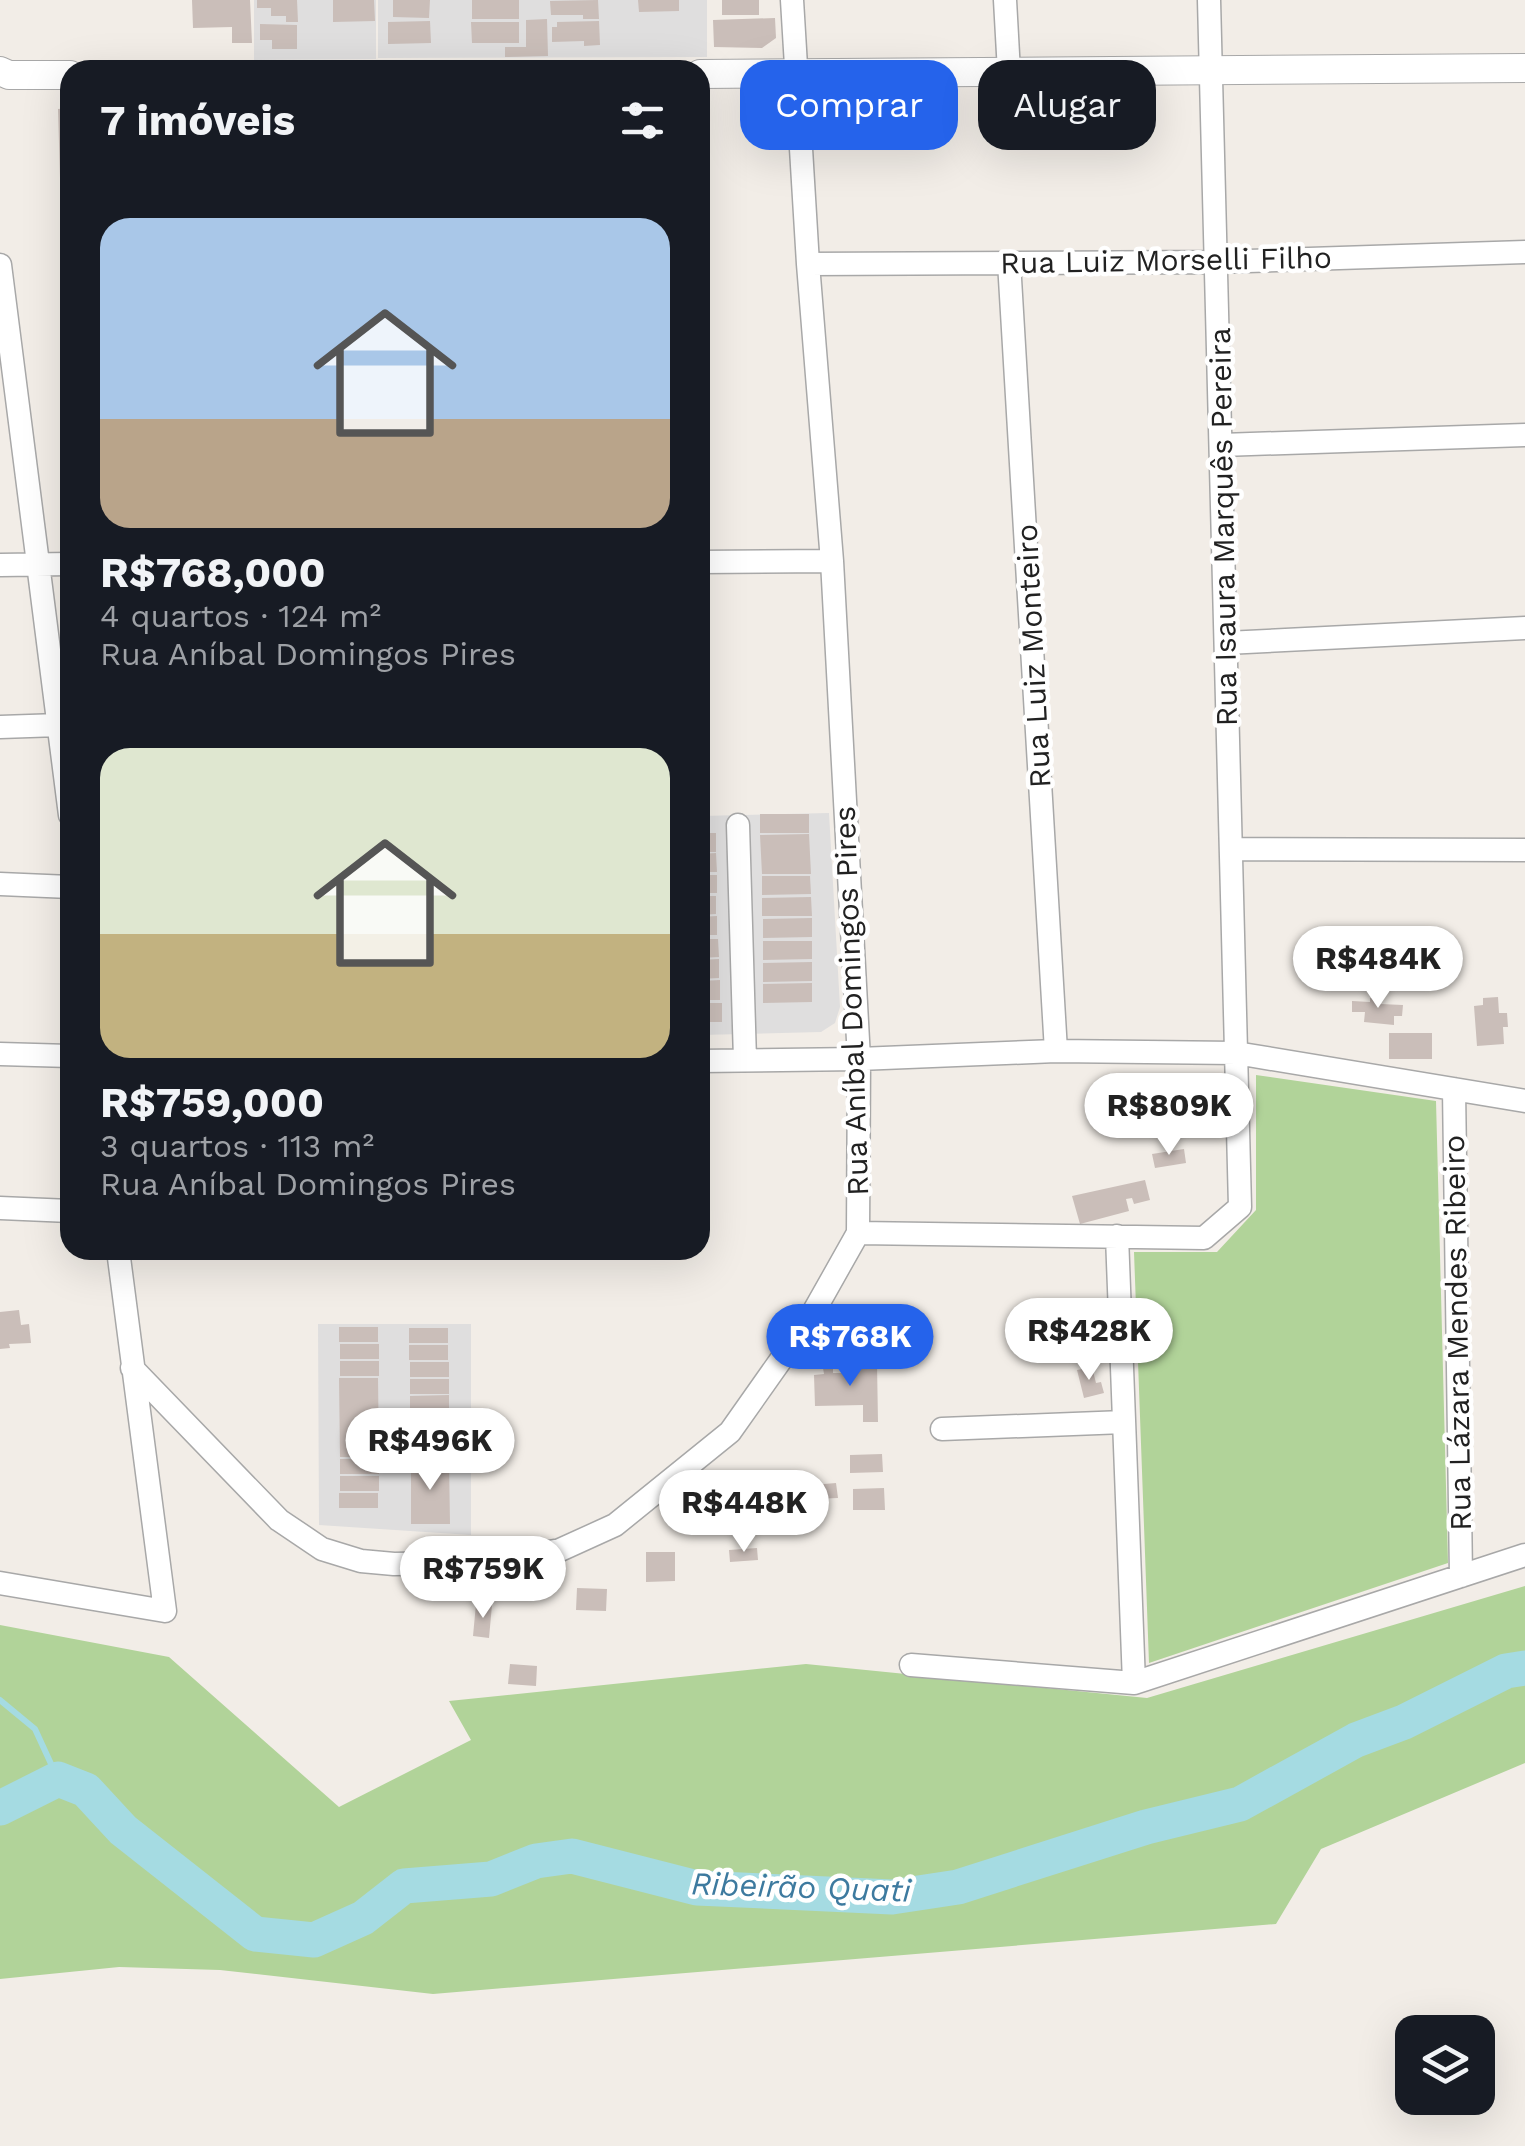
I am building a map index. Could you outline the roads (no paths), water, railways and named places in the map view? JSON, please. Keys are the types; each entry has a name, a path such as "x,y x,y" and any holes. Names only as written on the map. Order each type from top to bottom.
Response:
{"street":[{"name":"Rua Aníbal Domingos Pires","path":"792,0 794,60"},
{"path":"1005,0 1009,60"},
{"name":"Rua Isaura Marquês Pereira","path":"1117,1236 1204,1238 1240,1207 1209,0"},
{"path":"1156,71 1525,68"},
{"path":"0,70 9,75 60,76"},
{"path":"710,74 740,74"},
{"name":"Rua Aníbal Domingos Pires","path":"132,1368 279,1520 322,1549 361,1561 394,1564 496,1562 560,1550 615,1525 730,1432 809,1320 858,1233 858,1059 832,561 800,150"},
{"name":"Rua Luiz Morselli Filho","path":"808,264 1216,262 1525,252"},
{"name":"Rua Luiz Monteiro","path":"1010,262 1056,1051"},
{"path":"0,265 9,410 39,564 60,734"},
{"path":"1222,446 1525,435"},
{"path":"710,562 832,561"},
{"path":"0,565 60,564"},
{"path":"1226,643 1525,628"},
{"path":"0,726 59,726"},
{"path":"738,825 745,1060"},
{"path":"1231,849 1525,850"},
{"path":"0,884 60,887"},
{"path":"710,1061 1056,1051 1236,1053 1525,1101"},
{"path":"0,1054 60,1056"},
{"name":"Rua Lázara Mendes Ribeiro","path":"1454,1090 1460,1576"},
{"path":"0,1208 60,1211"},
{"path":"858,1233 1117,1236 1134,1683"},
{"path":"0,1583 165,1611 119,1260"},
{"path":"942,1429 1124,1422"},
{"path":"911,1664 1134,1683 1525,1555"}],"waterway":[{"name":"Ribeirão Quati","path":"0,1808 58,1779 86,1790 123,1830 255,1934 314,1940 363,1918 404,1886 491,1879 536,1861 572,1856 697,1888 892,1897 958,1887 1146,1827 1240,1804 1356,1740 1404,1722 1506,1671 1525,1668"},
{"path":"0,1700 35,1729 58,1779"}]}
